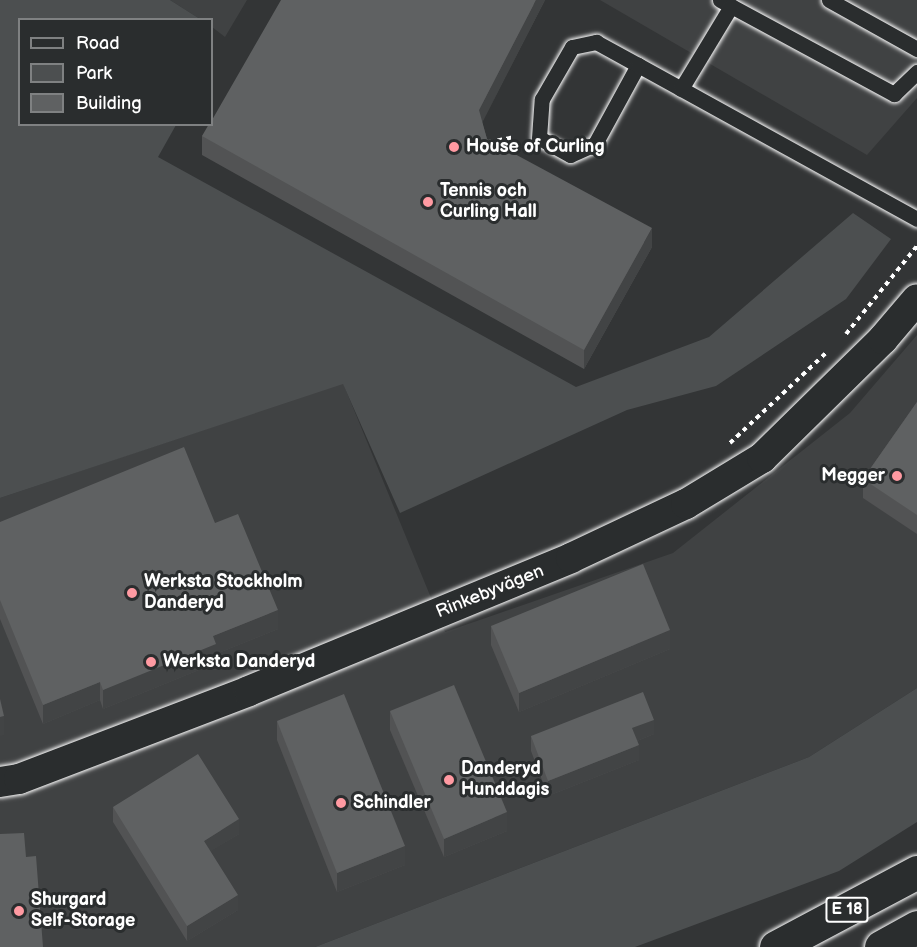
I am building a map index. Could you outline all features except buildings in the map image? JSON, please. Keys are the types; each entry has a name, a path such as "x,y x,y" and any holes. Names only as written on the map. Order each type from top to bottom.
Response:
{"highway":[{"name":"E 18","path":"776,947 917,872"},
{"name":"E 18","path":"881,947 917,927"}],"street":[{"name":"Rinkebyvägen","path":"0,782 19,778 249,691 572,558 686,504 762,458 875,348 917,299"}],"lane":[{"path":"829,0 917,49"},
{"path":"681,88 724,2 894,94 917,72"},
{"path":"638,65 595,144 570,155 539,138 542,99 572,47 596,42 681,88 917,219"}],"path":[{"path":"483,144 514,137"},
{"path":"839,342 917,246"},
{"path":"723,448 831,349"}],"shaded area":[{"path":"170,0 247,0 225,37 213,28 213,18 198,18"},
{"path":"600,0 917,0 917,98 867,155"},
{"path":"917,335 917,688 809,757 315,947 0,947 0,498 343,383 445,632 673,553 850,413"}],"green space":[{"path":"0,0 170,0 198,18 18,18 18,126 175,126 158,157 576,387 709,337 853,213 891,239 846,299 716,386 627,410 400,513 343,384 0,498"},
{"path":"917,688 917,822 839,871 635,947 315,947 809,757"}],"place":[{"name":"House of Curling","path":"454,147"},
{"name":"Tennis och Curling Hall","path":"428,202"},
{"name":"Megger","path":"897,476"},
{"name":"Werksta Stockholm Danderyd","path":"132,593"},
{"name":"Werksta Danderyd","path":"151,662"},
{"name":"Danderyd Hunddagis","path":"449,780"},
{"name":"Schindler","path":"341,803"},
{"name":"Shurgard Self-Storage","path":"19,911"}]}
